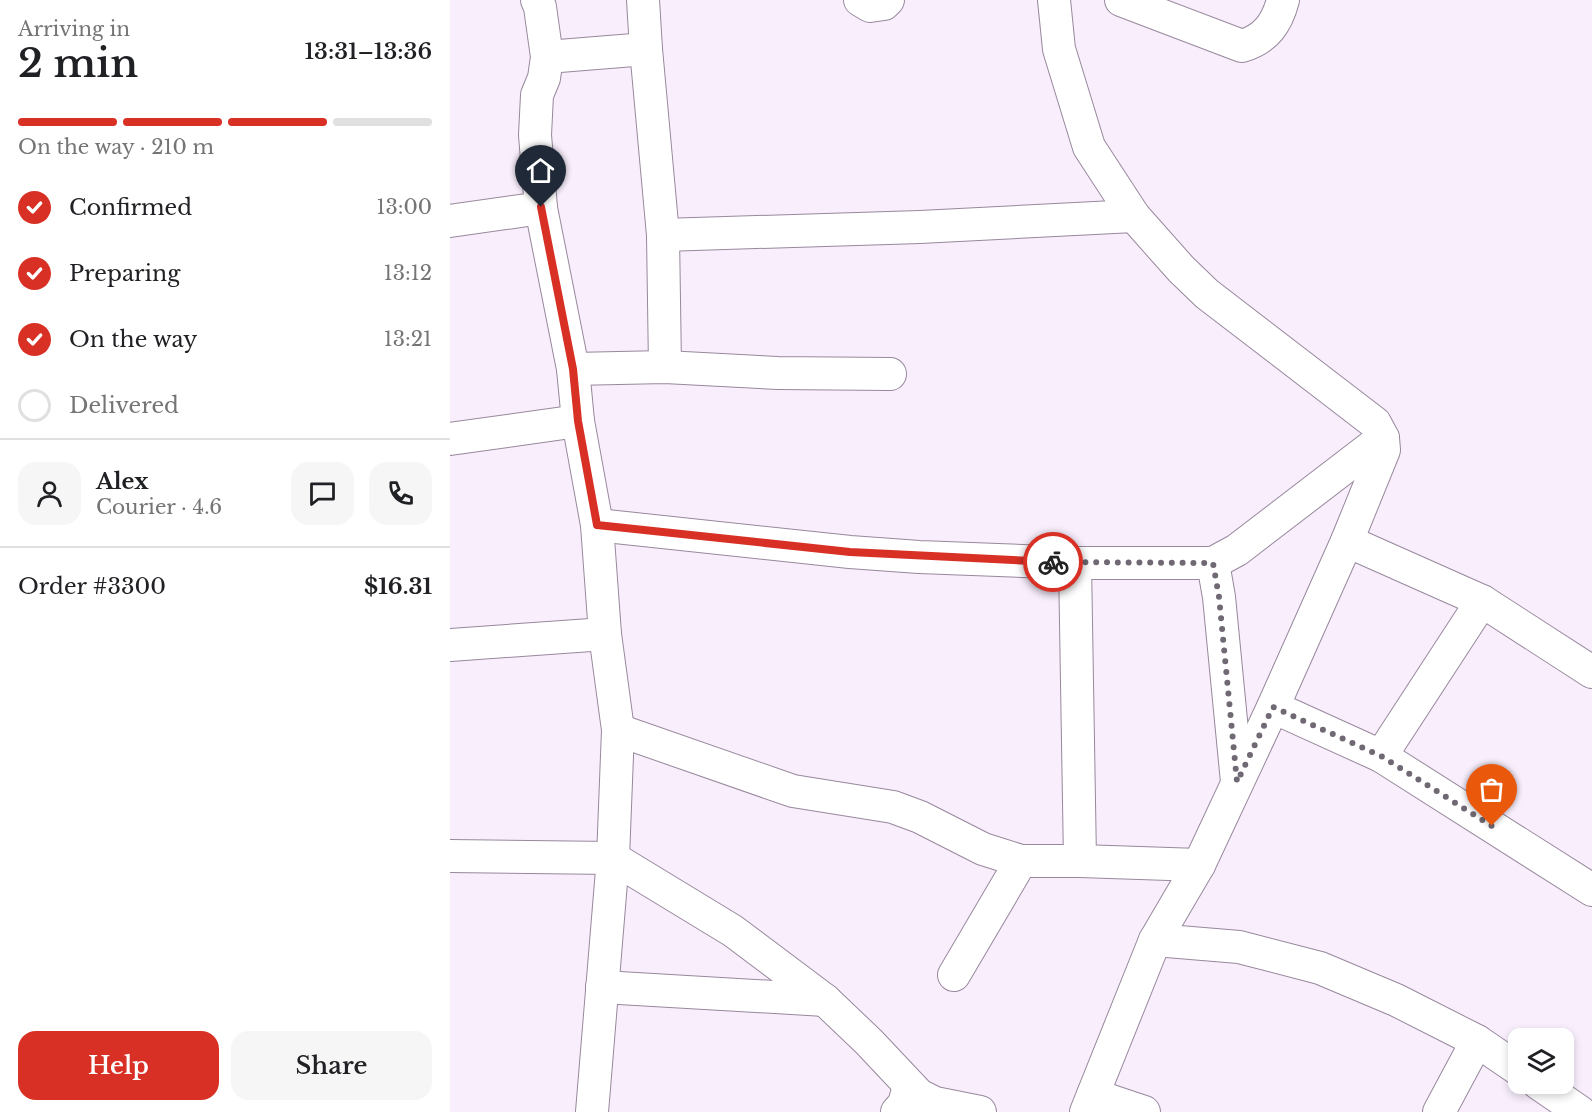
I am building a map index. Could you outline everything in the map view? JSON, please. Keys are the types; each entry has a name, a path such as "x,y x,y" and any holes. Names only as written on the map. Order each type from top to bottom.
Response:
{"street":[{"path":"537,0 547,57 544,78 537,95 535,135 541,207 573,369 578,421 597,525 605,634 618,730 613,858 592,1112"},
{"path":"643,0 663,235 665,366"},
{"path":"860,0 870,6 884,4 888,0"},
{"path":"1054,0 1059,49 1089,147 1134,216 1181,269 1207,294 1375,423 1383,438 1384,450 1347,541 1273,707 1199,865 1155,940 1089,1103 1144,1112"},
{"path":"1121,0 1242,46 1256,42 1269,30 1279,15 1282,0"},
{"path":"547,57 646,49"},
{"path":"450,221 541,207"},
{"path":"663,235 920,227 1134,216"},
{"path":"573,369 665,366 778,373 890,374"},
{"path":"450,439 578,421"},
{"path":"597,525 850,552 1075,564 1213,563 1237,550 1383,438"},
{"path":"1347,541 1482,601 1592,672"},
{"path":"1213,563 1219,597 1237,782"},
{"path":"1075,564 1080,861"},
{"path":"1381,756 1482,601"},
{"path":"450,645 605,634"},
{"path":"1273,707 1381,756 1590,883"},
{"path":"618,730 793,791 893,807 920,817 983,849 1021,861 1199,865"},
{"path":"450,856 613,858 733,931 825,1000 869,1042 903,1099 919,1095 935,1103 980,1112"},
{"path":"954,975 1021,861"},
{"path":"1155,940 1239,947 1320,968 1396,1000 1477,1041 1508,1062"},
{"path":"602,987 825,1000"},
{"path":"1439,1112 1477,1041"},
{"path":"1554,1094 1580,1112"}],"way so far":[{"path":"1053,562 1075,564 1213,563 1219,597 1237,782 1273,707 1381,756 1492,826"}],"route":[{"path":"541,207 573,369 578,421 597,525 850,552 1053,562"}]}
